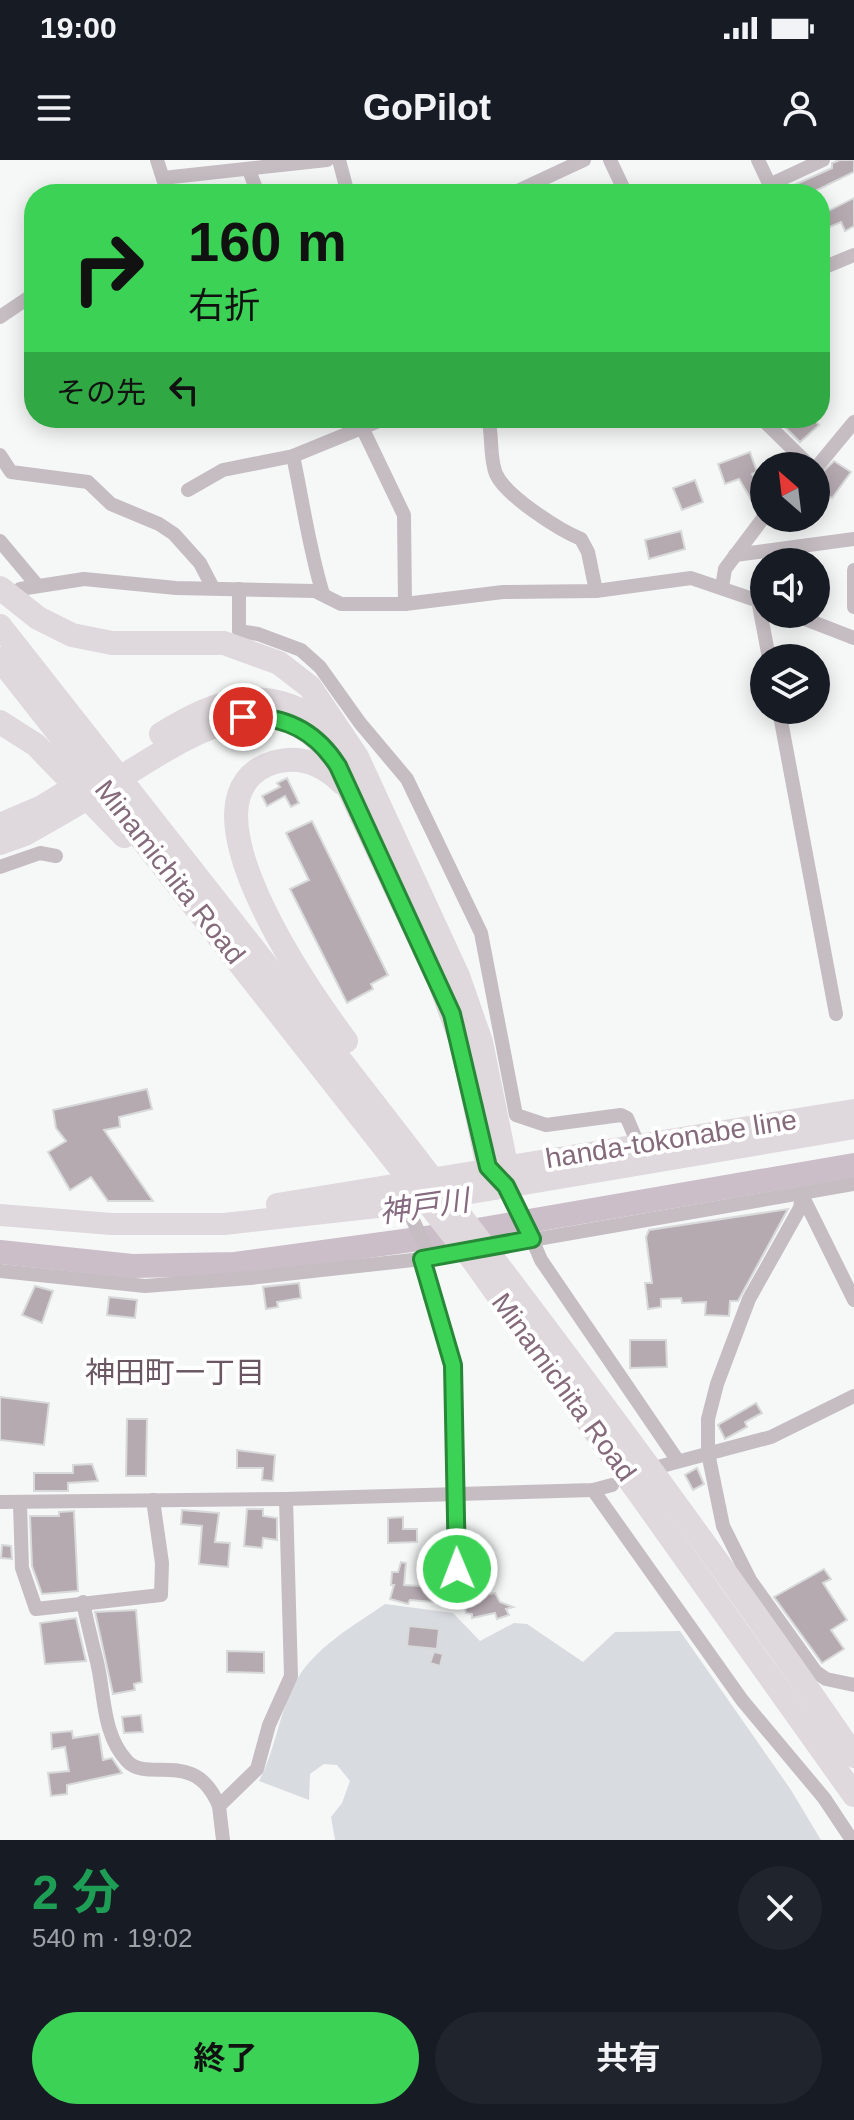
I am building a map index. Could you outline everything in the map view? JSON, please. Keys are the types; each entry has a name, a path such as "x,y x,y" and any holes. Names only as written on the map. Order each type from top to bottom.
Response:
{"highway":[{"path":"10,588 46,623 93,640 224,643 263,655 287,668 310,687 357,757 411,871 470,1008 503,1179"},
{"path":"0,626 83,763"},
{"path":"0,659 110,796"},
{"path":"0,825 42,807 175,725 231,700 274,699 295,706 344,738"},
{"path":"0,843 25,834 72,808 173,745 243,717 277,719 310,733 327,749 349,790 452,1014 503,1179"},
{"path":"0,722 83,763"},
{"path":"349,790 314,763 274,762 256,772 244,786 235,825 238,849 262,904 413,1157"},
{"name":"Minamichita Road","path":"83,763 413,1157 488,1255 854,1795"},
{"name":"Minamichita Road","path":"110,796 197,919 211,924 413,1157"},
{"name":"Minamichita Road","path":"488,1255 509,1278 854,1756"}],"main road":[{"name":"handa-tokonabe line","path":"0,1215 111,1224 224,1224 408,1211 503,1179 638,1144 854,1110"},
{"name":"handa-tokonabe line","path":"158,1224 503,1179 854,1128"}],"street":[{"path":"157,160 165,184"},
{"path":"163,178 327,160"},
{"path":"339,160 345,184"},
{"path":"532,184 584,160"},
{"path":"610,160 621,184"},
{"path":"758,160 768,184"},
{"path":"781,184 823,160"},
{"path":"249,170 254,184"},
{"path":"830,265 854,255"},
{"path":"0,317 24,301"},
{"path":"829,452 854,422"},
{"path":"188,490 223,470 293,456 347,428"},
{"path":"362,428 404,515 405,604"},
{"path":"489,428 496,475 515,496 564,532 581,539 596,591"},
{"path":"771,428 796,452"},
{"path":"0,455 11,472 88,482 111,504 159,524 187,546 213,588"},
{"path":"293,456 307,518 309,549 323,594"},
{"path":"722,587 725,569 753,532"},
{"path":"735,555 854,539"},
{"path":"0,541 36,584"},
{"path":"854,570 854,607"},
{"path":"10,588 84,579 323,594 341,604 405,604 503,592 596,591 691,578 750,598"},
{"path":"239,589 239,631 258,634 301,650 320,667 360,723 407,779 481,933 516,1115 546,1125 621,1115 627,1118 638,1144"},
{"path":"828,628 854,638"},
{"path":"782,724 836,1014"},
{"path":"0,867 40,853 56,856"},
{"path":"503,1179 541,1260 678,1461"},
{"path":"0,1271 145,1286 426,1255 854,1184"},
{"path":"802,1194 854,1300"},
{"path":"802,1194 800,1208 749,1299 717,1384 708,1419 708,1453 723,1526 750,1580 816,1672 826,1679 854,1685"},
{"path":"408,1211 426,1255 453,1365 457,1569"},
{"path":"658,1467 771,1437 854,1396"},
{"path":"0,1502 286,1499 593,1490 612,1485"},
{"path":"593,1490 742,1700 824,1798 852,1840"},
{"path":"219,1806 257,1769 269,1725 291,1676 286,1499"},
{"path":"20,1504 22,1568 36,1609 161,1595 162,1563 153,1500"},
{"path":"83,1602 109,1730 125,1760 136,1767 192,1773 214,1793 219,1806 223,1840"}],"shaded area":[{"path":"385,1604 453,1613 480,1641 514,1623 527,1624 583,1662 615,1632 680,1631 791,1790 821,1840 335,1840 331,1817 342,1803 350,1781 337,1765 324,1764 310,1774 309,1800 259,1781 300,1674 333,1640"}],"building":[{"path":"854,160 854,172 829,184 796,184 832,168 832,163"},
{"path":"854,198 854,226 845,231 841,222 830,227 830,210"},
{"path":"786,428 816,428 800,442"},
{"path":"750,452 750,498 739,479 725,484 718,464"},
{"path":"834,461 851,472 832,498 830,497 830,465"},
{"path":"695,480 703,502 682,510 673,488"},
{"path":"681,531 685,549 649,559 645,540"},
{"path":"287,778 299,803 291,807 285,796 267,806 262,796 280,787 277,783"},
{"path":"312,821 388,975 371,984 373,989 347,1003 290,889 309,880 286,833"},
{"path":"147,1089 152,1109 119,1117 120,1127 104,1130 153,1201 108,1201 91,1177 70,1190 48,1152 66,1141 56,1128 53,1110"},
{"path":"788,1209 738,1301 730,1301 729,1316 705,1315 706,1302 682,1303 681,1298 661,1299 661,1307 648,1309 645,1283 652,1283 646,1237 649,1230"},
{"path":"299,1283 301,1298 277,1302 278,1307 266,1309 263,1287"},
{"path":"35,1286 53,1291 42,1323 22,1315"},
{"path":"109,1297 137,1300 135,1318 107,1315"},
{"path":"630,1340 666,1340 667,1367 630,1368"},
{"path":"0,1397 49,1403 44,1445 0,1440"},
{"path":"756,1403 762,1413 745,1422 747,1427 725,1439 718,1425"},
{"path":"127,1419 147,1419 146,1476 126,1476"},
{"path":"237,1450 275,1455 273,1481 262,1480 263,1468 237,1468"},
{"path":"92,1464 98,1481 68,1483 68,1491 34,1491 34,1473 73,1473 73,1465"},
{"path":"697,1468 704,1484 693,1490 685,1475"},
{"path":"247,1509 263,1509 263,1516 277,1518 277,1540 263,1538 262,1548 244,1546"},
{"path":"182,1510 219,1513 215,1542 230,1543 228,1567 199,1564 202,1526 181,1524"},
{"path":"74,1511 78,1591 42,1594 32,1566 30,1516 59,1516 59,1512"},
{"path":"403,1517 403,1529 417,1529 417,1542 388,1543 388,1518"},
{"path":"2,1545 11,1546 12,1559 1,1558"},
{"path":"401,1562 406,1563 404,1585 436,1587 434,1602 410,1600 408,1604 390,1599 394,1585 391,1585 392,1572 398,1572"},
{"path":"824,1569 831,1579 823,1583 847,1620 831,1630 844,1649 822,1663 774,1597"},
{"path":"468,1578 469,1594 489,1590 490,1594 495,1593 500,1602 513,1607 506,1609 509,1615 497,1619 495,1613 472,1618 465,1607 443,1606 443,1594 458,1594 456,1579"},
{"path":"136,1610 142,1682 134,1684 135,1690 113,1694 95,1612"},
{"path":"76,1618 86,1661 45,1664 40,1623"},
{"path":"409,1626 439,1629 437,1649 407,1646"},
{"path":"227,1651 264,1652 264,1673 227,1672"},
{"path":"434,1652 443,1654 440,1666 430,1663"},
{"path":"141,1715 143,1732 124,1733 122,1717"},
{"path":"72,1731 73,1738 99,1734 103,1760 112,1758 122,1773 67,1785 67,1794 51,1796 48,1773 69,1771 65,1747 52,1749 51,1733"}],"waterway":[{"name":"神戸川","path":"0,1252 132,1266 235,1264 448,1235 854,1165"}],"district":[{"name":"神田町一丁目","path":"175,1372"}],"route":[{"path":"243,717 261,716 294,724 310,733 327,749 338,766 393,879 452,1014 462,1044 488,1167 506,1186 532,1239 422,1259 453,1365 457,1569"}]}
